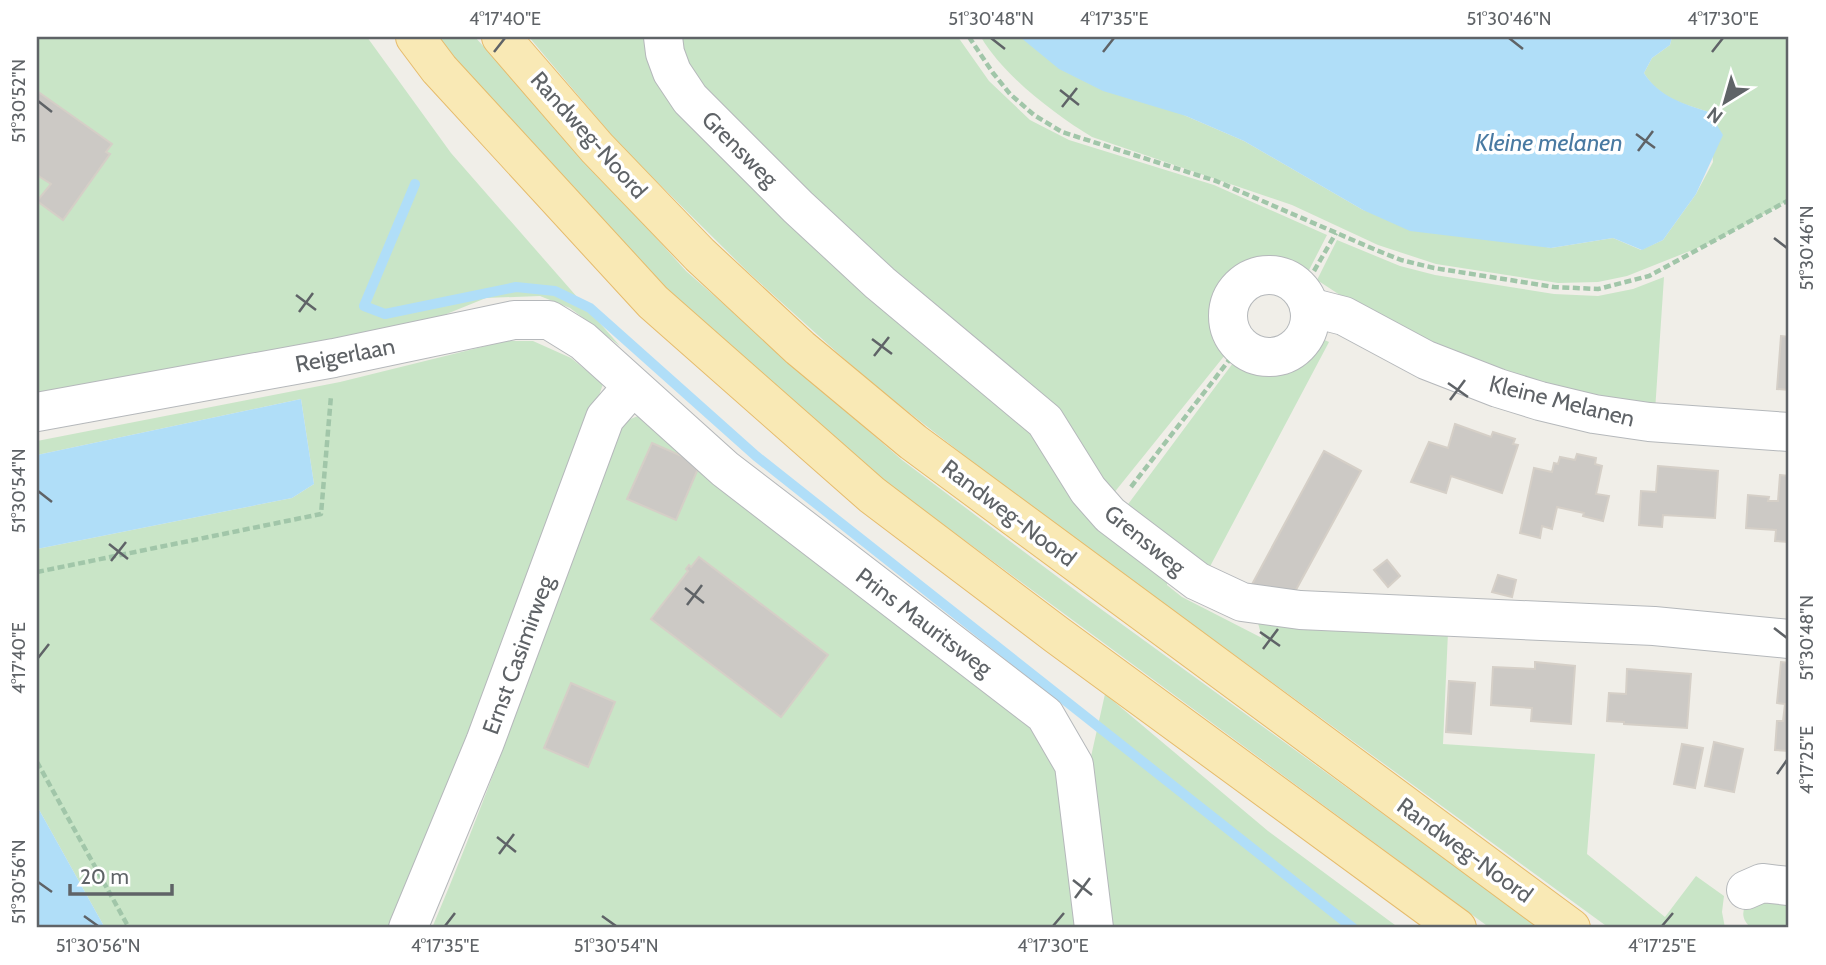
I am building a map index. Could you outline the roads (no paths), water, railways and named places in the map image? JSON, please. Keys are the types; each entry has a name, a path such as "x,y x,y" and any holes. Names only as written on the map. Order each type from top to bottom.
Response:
{"main road":[{"path":"415,37 439,69 653,302 872,495 1057,635 1457,928"},
{"name":"Randweg-Noord","path":"501,37 597,148 699,255 800,348 892,425 1571,928"}],"street":[{"name":"Grensweg","path":"663,37 664,53 672,72 690,99 798,207 880,283 1045,421 1088,490 1110,515 1197,581 1242,602 1300,610 1654,626 1789,639"},
{"name":"Kleine Melanen","path":"1306,299 1310,320 1307,333 1300,344 1289,352 1264,357 1251,354 1240,346 1231,334 1229,304 1236,290 1262,275 1277,275 1292,281 1306,299 1426,360 1540,401 1594,414 1649,422 1789,432"},
{"name":"Reigerlaan","path":"37,412 334,358 514,320 549,320 583,341 632,387"},
{"name":"Ernst Casimirweg","path":"408,928 485,742 605,418 632,387"},
{"name":"Prins Mauritsweg","path":"632,387 725,469 1045,715 1074,765 1094,928"},
{"path":"1745,890 1762,884 1789,886"}],"water":[{"name":"Kleine melanen","path":"1020,37 1672,37 1670,45 1652,58 1644,73 1665,94 1709,112 1723,135 1696,194 1663,240 1642,250 1613,238 1551,248 1410,231 1363,210 1244,141 1186,116 1103,91 1059,69"},
{"path":"301,399 314,484 292,498 37,549 37,455"},
{"path":"37,806 105,928 37,928"}],"waterway":[{"path":"415,184 364,306 385,314 516,287 555,291 590,308 756,456 1353,928"}]}
